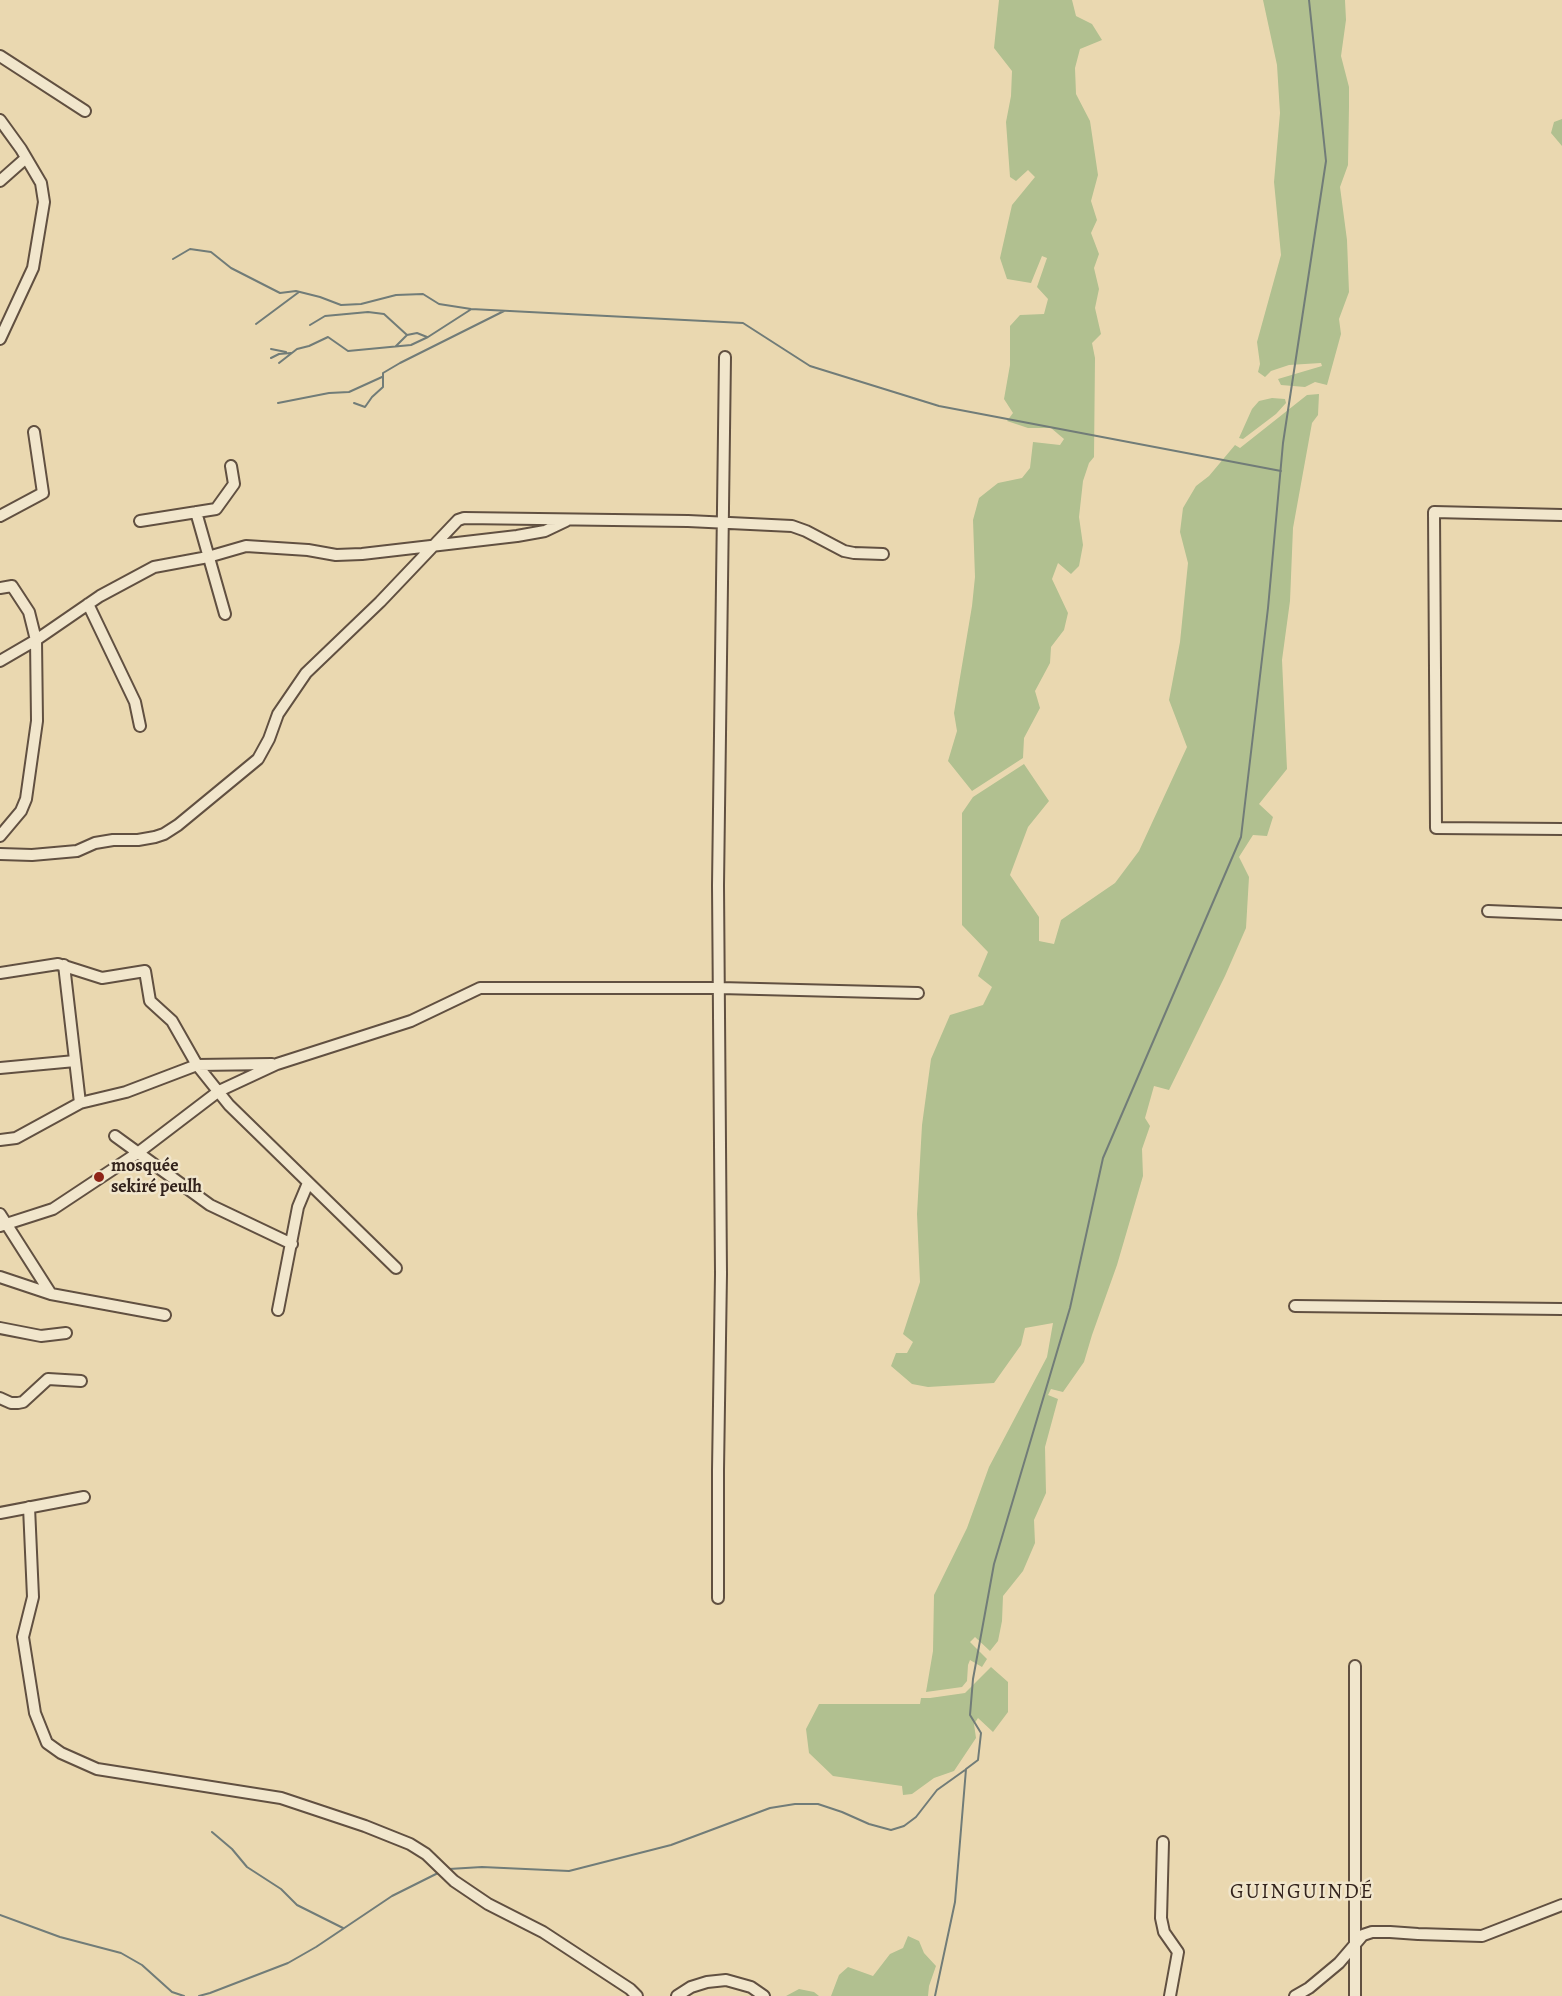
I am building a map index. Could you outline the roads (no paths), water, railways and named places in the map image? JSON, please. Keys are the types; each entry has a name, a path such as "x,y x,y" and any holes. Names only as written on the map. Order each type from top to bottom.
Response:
{"street":[{"path":"0,56 84,111"},
{"path":"0,120 26,158 43,191 43,216 33,268 0,339"},
{"path":"0,181 26,158"},
{"path":"718,1598 722,1274 718,885 725,357"},
{"path":"0,516 43,493 34,432"},
{"path":"140,521 216,509 234,484 231,466"},
{"path":"196,512 225,614"},
{"path":"1562,515 1434,512 1436,828 1562,829"},
{"path":"0,854 41,854 77,850 95,843 155,837 178,825 258,759 269,739 278,714 306,672 435,546 458,520 464,518 688,521 792,526 844,551 854,554 883,554"},
{"path":"0,661 36,640 100,596 154,567 208,557 246,546 308,550 336,555 435,546 545,531 569,520"},
{"path":"0,588 12,586 29,612 36,640 37,721 29,783 21,811 0,836"},
{"path":"88,604 135,702 140,726"},
{"path":"1488,911 1562,914"},
{"path":"0,973 48,964 64,965 102,978 145,971 150,1001 172,1022 197,1065 229,1105 396,1268"},
{"path":"64,965 80,1103"},
{"path":"3,1225 53,1209 139,1152 219,1091 278,1064 411,1021 480,988 720,988 918,993"},
{"path":"0,1068 75,1061"},
{"path":"0,1140 15,1138 80,1103 126,1092 197,1065 278,1064"},
{"path":"115,1136 210,1205 292,1244"},
{"path":"278,1310 298,1207 309,1183"},
{"path":"0,1214 3,1225 51,1294"},
{"path":"0,1277 51,1294 165,1315"},
{"path":"1294,1306 1562,1309"},
{"path":"0,1328 41,1336 66,1333"},
{"path":"0,1398 11,1403 23,1402 48,1379 81,1381"},
{"path":"0,1513 84,1497"},
{"path":"29,1507 33,1597 23,1637 34,1713 47,1743 61,1753 97,1769 281,1798 365,1826 410,1844 426,1854 454,1881 488,1904 543,1932 630,1989 637,1996"},
{"path":"1355,1666 1355,1996"},
{"path":"1163,1842 1161,1918 1164,1932 1178,1952 1170,1996"},
{"path":"1295,1996 1309,1988 1339,1963 1363,1935 1372,1932 1482,1935 1562,1905"},
{"path":"677,1996 699,1984 726,1980 751,1987 764,1996"}],"waterway":[{"path":"935,1996 955,1902 966,1769 978,1760 981,1733 970,1715 973,1679 994,1564 1070,1308 1103,1158 1241,837 1268,608 1283,443 1326,161 1309,0"},
{"path":"173,259 190,249 211,252 231,268 280,293 296,291 341,305 361,304 396,295 423,294 439,304 471,309 743,323 810,366 939,406 1281,471"},
{"path":"256,324 299,292"},
{"path":"279,363 297,349 328,337 348,351 411,345 470,310"},
{"path":"354,403 365,407 383,387 383,373 504,311"},
{"path":"310,325 325,316 368,312 384,314 407,335"},
{"path":"396,346 407,335 417,333 427,337"},
{"path":"271,349 286,352"},
{"path":"271,358 279,354 291,353"},
{"path":"278,403 329,393 349,392 382,377"},
{"path":"449,1869 482,1867 569,1871 671,1845 770,1808 795,1804 818,1804 891,1830 904,1826 916,1817 937,1790 965,1770"},
{"path":"212,1832 232,1849 247,1867 281,1889 297,1905 343,1928"},
{"path":"199,1996 288,1963 392,1896 440,1872"},
{"path":"0,1915 60,1937 121,1953 142,1965 172,1992 184,1996"}],"place":[{"name":"mosquée sekiré peulh","path":"99,1177"}],"district":[{"name":"GUINGUINDÉ","path":"1302,1893"}]}
